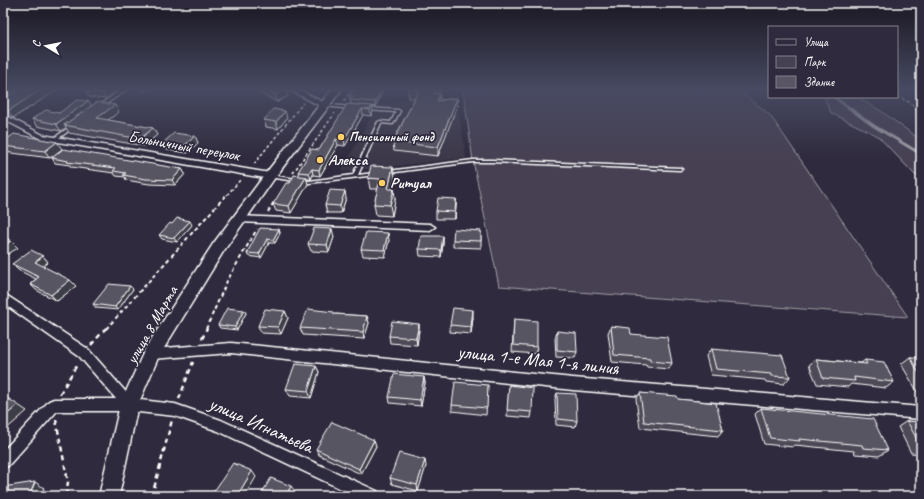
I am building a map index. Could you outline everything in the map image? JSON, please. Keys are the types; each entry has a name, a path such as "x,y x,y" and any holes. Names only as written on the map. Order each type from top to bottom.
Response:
{"main road":[{"name":"улица 8 Марта","path":"109,496 129,405 151,354 218,248 270,176 319,112"}],"street":[{"name":"Больничный переулок","path":"3,116 41,137 270,176"},
{"path":"239,219 430,227"},
{"path":"3,297 84,353 129,405"},
{"name":"улица 1-е Мая 1-я линия","path":"151,354 231,348 573,384 921,413"},
{"path":"3,461 54,405 129,405"},
{"name":"улица Игнатьева","path":"129,405 175,410 221,426 372,496"}],"lane":[{"path":"355,176 380,122 392,123 397,112"},
{"path":"55,139 73,126"},
{"path":"270,176 309,182 474,161 680,169"}],"path":[{"path":"66,496 68,482 54,405 84,353 248,172 296,112"},
{"path":"152,496 175,410 197,351 227,281 261,221 336,112"}],"shaded area":[{"path":"459,112 466,158 341,172 372,115 345,113"}],"green space":[{"path":"466,112 767,112 770,115 908,317 499,286 473,161"},
{"path":"883,112 918,138 921,141 921,179 915,175 878,136 831,113"}],"building":[{"path":"42,112 72,112 56,124 32,119"},
{"path":"82,112 105,112 97,118 153,128 140,139 64,125"},
{"path":"270,112 284,112 276,122 264,120"},
{"path":"342,112 360,112 344,140 336,139 319,170 312,169 309,173 298,172 312,149 319,150"},
{"path":"408,112 451,112 438,147 393,142"},
{"path":"174,133 195,136 184,146 163,143"},
{"path":"14,134 57,142 45,151 3,146 3,142"},
{"path":"63,149 182,169 172,180 146,179 123,175 126,173 113,171 116,168 67,162 68,161 52,158"},
{"path":"371,166 393,167 388,189 394,189 390,205 374,204 380,179 368,178"},
{"path":"294,175 306,177 289,206 273,204 286,183 290,183"},
{"path":"330,190 345,191 340,206 325,205"},
{"path":"438,198 456,199 455,212 436,211"},
{"path":"177,218 190,221 174,238 159,235 170,223 172,224"},
{"path":"260,228 279,229 273,240 267,239 259,254 247,253"},
{"path":"314,228 332,229 327,245 308,244"},
{"path":"454,229 481,231 481,241 453,240"},
{"path":"366,232 388,233 384,250 361,249"},
{"path":"3,236 11,241 3,245"},
{"path":"421,236 443,236 441,250 419,249"},
{"path":"31,250 43,256 35,262 70,280 51,295 30,284 39,277 12,264"},
{"path":"109,284 130,286 115,307 93,304"},
{"path":"227,308 244,310 235,327 218,325"},
{"path":"453,308 473,310 471,327 450,325"},
{"path":"265,309 285,311 278,327 258,326"},
{"path":"308,309 334,312 334,314 367,316 363,332 300,328"},
{"path":"514,319 537,321 537,347 513,345"},
{"path":"392,321 419,324 416,338 389,336"},
{"path":"611,326 630,328 631,334 667,337 672,363 650,361 650,358 614,355"},
{"path":"557,331 576,333 577,352 557,350"},
{"path":"711,349 782,355 790,377 716,369"},
{"path":"910,357 921,358 921,377"},
{"path":"816,359 867,364 865,360 884,362 894,382 854,377 855,381 823,378"},
{"path":"295,364 316,366 308,391 286,389"},
{"path":"394,374 424,377 420,400 389,397"},
{"path":"455,382 488,385 487,408 452,405"},
{"path":"509,385 533,388 532,412 507,410"},
{"path":"557,393 576,394 577,421 558,419"},
{"path":"640,393 677,396 678,399 716,403 723,430 644,422"},
{"path":"3,395 18,405 3,418"},
{"path":"761,408 873,419 888,450 863,448 862,445 799,439 800,441 770,438"},
{"path":"907,421 921,422 921,447"},
{"path":"332,422 374,440 359,469 316,449"},
{"path":"399,453 425,460 417,485 390,478"},
{"path":"233,463 252,471 237,496 211,496"},
{"path":"271,478 291,486 286,496 260,496"},
{"path":"35,482 30,494 41,492 40,496 3,496 3,487"}],"waterway":[{"path":"855,112 874,126 921,154"}],"place":[{"name":"Пенсионный фонд","path":"341,137"},
{"name":"Алекса","path":"320,160"},
{"name":"Ритуал","path":"382,183"}]}
